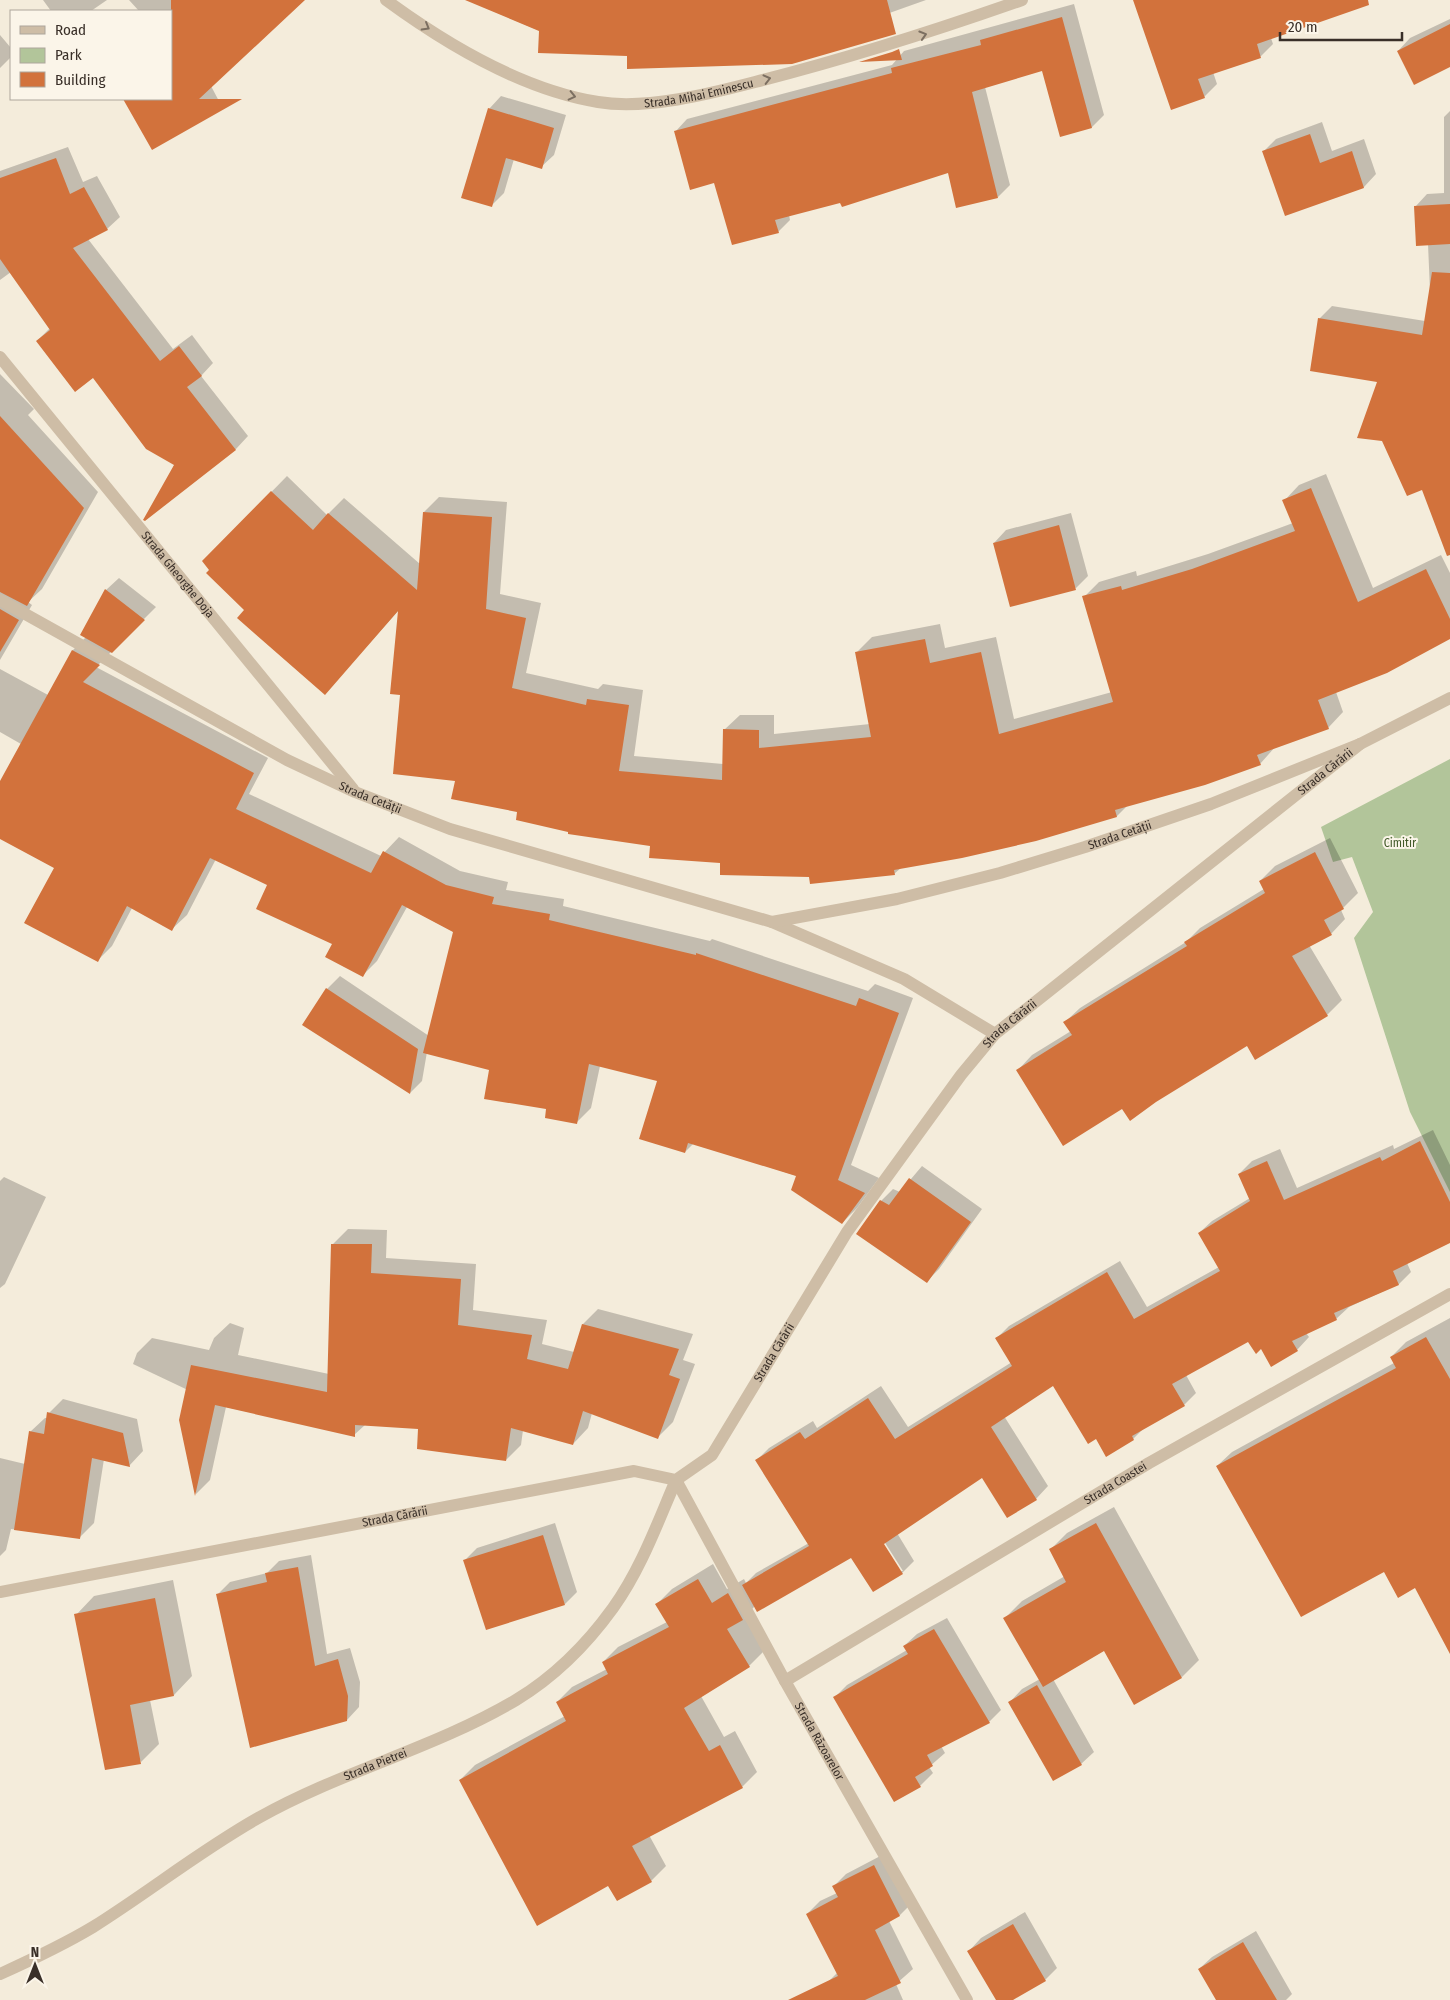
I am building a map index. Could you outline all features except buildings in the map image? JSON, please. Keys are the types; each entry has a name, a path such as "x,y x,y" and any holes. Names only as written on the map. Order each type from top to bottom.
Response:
{"street":[{"name":"Strada Mihai Eminescu","path":"386,0 408,16 503,72 555,92 600,102 647,102 709,94 834,62 939,30 1022,0"},
{"name":"Strada Gheorghe Doja","path":"0,357 355,792"},
{"name":"Strada Cetății","path":"0,600 288,760 355,792 450,829 772,922 904,979 996,1034"},
{"name":"Strada Cetății","path":"772,922 898,899 1000,873 1085,848 1211,804 1360,744 1450,698"},
{"name":"Strada Cărării","path":"0,1592 634,1471 676,1480 712,1455 847,1232 961,1075 996,1034 1360,744"},
{"name":"Strada Coastei","path":"785,1681 1149,1464 1450,1294"},
{"name":"Strada Răzoarelor","path":"676,1480 785,1681 967,2000"},
{"name":"Strada Pietrei","path":"0,1974 92,1927 228,1835 290,1800 448,1734 516,1700 562,1665 592,1634 614,1607 641,1562 676,1480"}],"green space":[{"name":"Cimitir","path":"1450,759 1450,1192 1410,1112 1354,938 1373,912 1352,857 1333,862 1321,827"}]}
